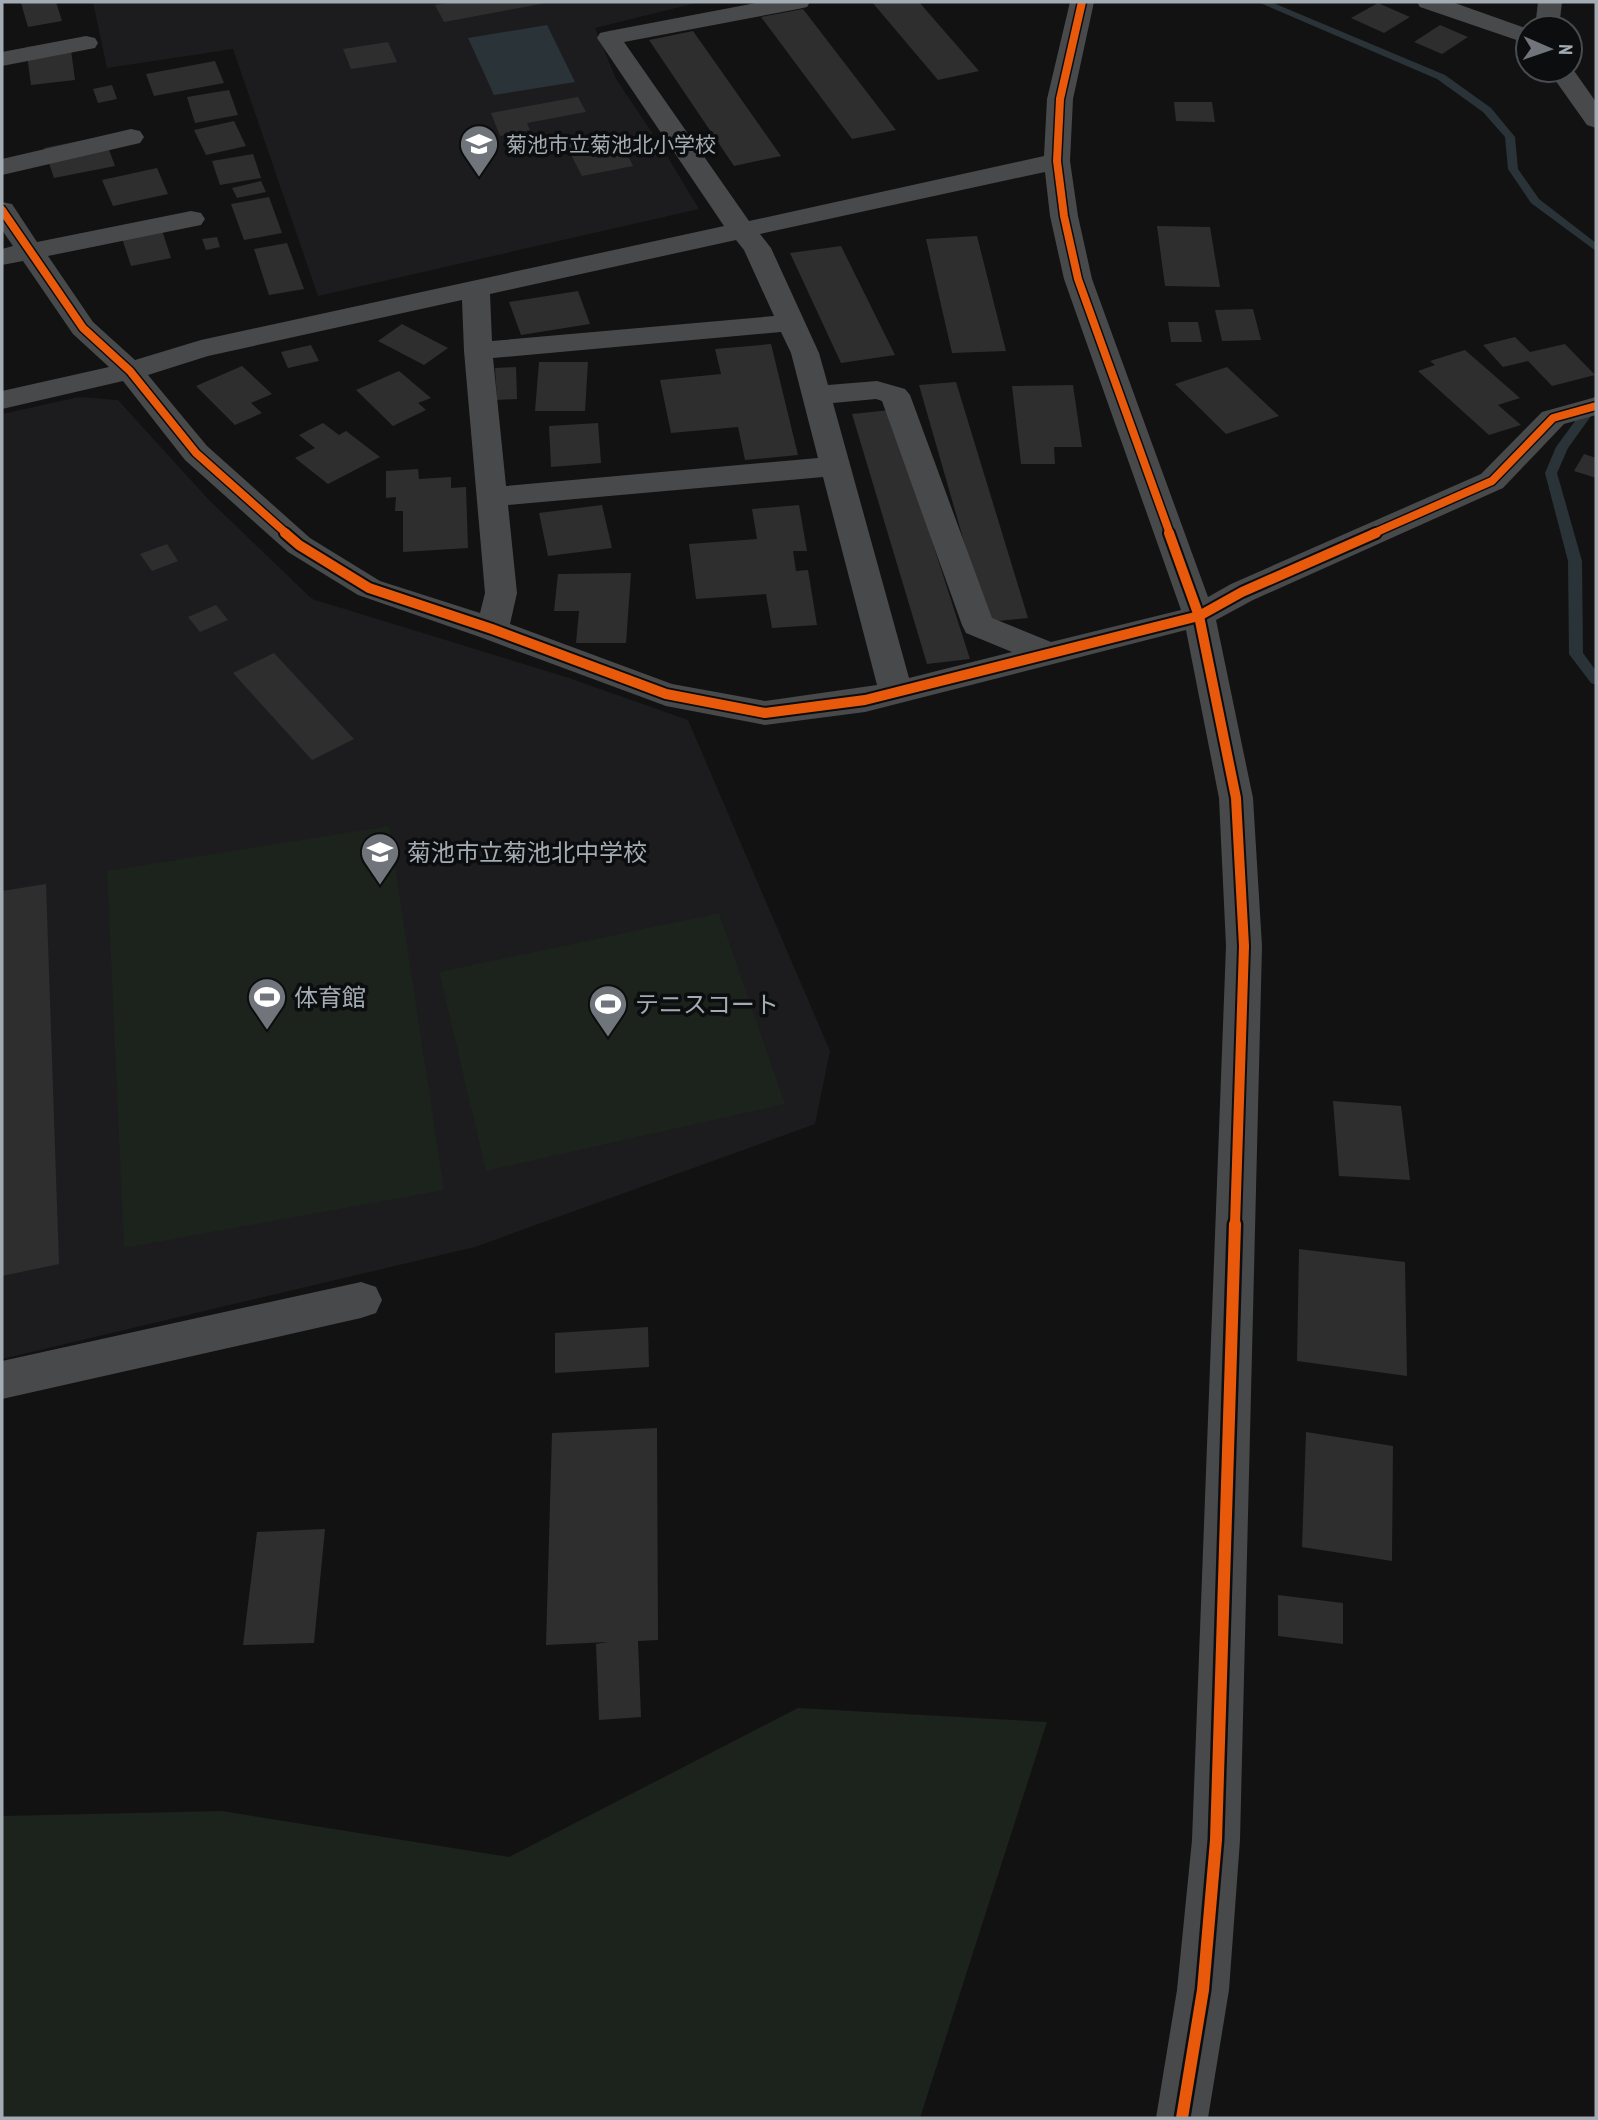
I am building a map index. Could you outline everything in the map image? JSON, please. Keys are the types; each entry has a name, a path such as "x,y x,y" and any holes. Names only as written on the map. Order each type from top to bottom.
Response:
{"street":[{"path":"798,2 609,38 727,212 757,248 805,353 896,692"},
{"path":"1082,2 1060,99 1057,161 1064,216 1078,279 1199,616 1236,798 1244,946 1216,1840 1203,1990 1182,2118"},
{"path":"1429,2 1514,32"},
{"path":"2,59 86,43"},
{"path":"1571,84 1596,120"},
{"path":"2,167 131,137"},
{"path":"2,400 130,371 201,349 1057,161"},
{"path":"2,210 83,328 130,371 196,453 299,545 369,588 492,629 666,694 765,713 865,700 1199,616 1242,592 1492,481 1553,418 1596,405"},
{"path":"2,257 191,219"},
{"path":"476,289 478,351 501,593 492,629"},
{"path":"478,351 791,323"},
{"path":"816,395 877,390 895,395 978,625 1051,654"},
{"path":"492,497 835,466"},
{"path":"2,1380 361,1300"}],"shaded area":[{"name":"菊池市立菊池北小学校","path":"93,2 700,2 595,28 616,79 699,209 318,296 233,49 107,68"},
{"path":"547,25 575,82 494,95 468,38"},
{"name":"菊池市立菊池北中学校","path":"79,397 118,400 209,500 312,599 569,678 688,720 830,1051 815,1124 475,1247 2,1359 2,414"},
{"name":"体育館","path":"389,826 444,1190 124,1248 107,871"},
{"name":"テニスコート","path":"719,913 785,1104 486,1171 439,972"},
{"path":"798,1708 1047,1722 920,2118 2,2118 2,1816 222,1811 509,1857"}],"building":[{"path":"56,2 62,21 28,27 21,3"},
{"path":"452,2 546,3 444,22 435,5"},
{"path":"872,2 919,2 979,71 938,80"},
{"path":"1378,3 1410,17 1384,33 1351,18"},
{"path":"803,9 896,130 852,139 761,17"},
{"path":"1440,25 1468,37 1442,54 1414,42"},
{"path":"693,31 781,156 734,166 649,40"},
{"path":"70,42 75,80 31,85 26,47"},
{"path":"388,42 397,62 351,69 343,49"},
{"path":"215,61 224,83 154,96 146,74"},
{"path":"112,85 117,99 98,103 93,89"},
{"path":"229,90 238,115 195,123 187,97"},
{"path":"578,97 586,112 527,123 530,130 500,136 491,113"},
{"path":"1174,102 1212,102 1215,122 1176,121"},
{"path":"234,121 246,146 206,155 194,130"},
{"path":"104,136 115,166 54,178 44,148"},
{"path":"618,136 633,166 582,176 566,145"},
{"path":"253,154 261,178 220,185 212,161"},
{"path":"157,168 168,194 113,206 102,180"},
{"path":"261,181 266,192 237,198 232,188"},
{"path":"269,197 282,233 244,240 231,204"},
{"path":"160,224 171,258 131,266 120,232"},
{"path":"1157,226 1210,227 1220,287 1165,286"},
{"path":"977,236 1006,351 952,353 926,239"},
{"path":"217,237 220,247 206,250 202,239"},
{"path":"287,243 304,289 269,295 254,249"},
{"path":"841,246 895,355 841,363 790,253"},
{"path":"578,291 590,324 521,335 509,302"},
{"path":"1253,309 1261,340 1222,341 1215,310"},
{"path":"1168,322 1198,322 1202,342 1171,342"},
{"path":"402,324 448,348 424,365 378,341"},
{"path":"1515,337 1530,352 1565,344 1595,375 1552,386 1528,361 1503,367 1483,345"},
{"path":"771,344 798,455 745,460 738,427 671,433 660,380 721,374 715,349"},
{"path":"311,345 319,361 288,368 281,352"},
{"path":"1465,350 1520,398 1498,405 1521,425 1489,435 1418,371 1435,365 1430,361"},
{"path":"539,362 588,362 585,411 535,411"},
{"path":"242,366 272,394 251,403 262,413 235,425 196,386"},
{"path":"516,367 517,399 497,400 495,368"},
{"path":"1227,367 1279,416 1226,434 1175,384"},
{"path":"399,371 431,398 418,403 426,410 393,426 356,390"},
{"path":"956,382 1028,618 987,622 919,385"},
{"path":"1073,385 1082,447 1054,447 1055,464 1021,464 1012,386"},
{"path":"890,410 970,659 927,664 852,414"},
{"path":"323,423 339,435 346,431 380,457 328,484 295,458 315,448 299,435"},
{"path":"598,423 601,463 551,467 549,426"},
{"path":"1584,454 1596,458 1596,478 1574,471"},
{"path":"418,469 419,479 451,477 451,488 466,487 468,548 403,552 403,511 395,511 396,497 386,498 386,471"},
{"path":"602,505 612,548 548,556 539,513"},
{"path":"799,505 807,551 793,551 796,571 808,570 817,625 772,628 766,594 696,599 689,544 757,539 752,509"},
{"path":"167,544 178,561 152,571 140,554"},
{"path":"631,573 626,643 576,643 579,611 554,611 558,574"},
{"path":"216,605 228,620 200,632 188,617"},
{"path":"274,653 354,739 312,760 233,673"},
{"path":"46,884 59,1264 2,1276 2,891"},
{"path":"1333,1101 1401,1106 1410,1180 1339,1176"},
{"path":"1299,1249 1405,1262 1407,1376 1297,1361"},
{"path":"648,1327 649,1367 555,1373 555,1333"},
{"path":"657,1428 658,1640 638,1641 641,1717 599,1720 596,1644 608,1642 546,1645 552,1433"},
{"path":"1306,1432 1393,1446 1392,1561 1302,1547"},
{"path":"325,1529 314,1643 243,1645 257,1532"},
{"path":"1278,1595 1343,1603 1343,1644 1278,1636"}],"waterway":[{"path":"1263,2 1441,77 1487,110 1510,137 1513,169 1535,201 1596,248"},
{"path":"1596,401 1562,447 1551,473 1575,561 1576,654 1596,680"}],"cycle path":[{"path":"1082,2 1060,99 1057,161 1064,216 1078,279 1199,616 1236,798 1244,946 1216,1840 1203,1990 1182,2118"},
{"path":"2,210 83,328 130,371 196,453 299,545 369,588 492,629 666,694 765,713 865,700 1199,616 1242,592 1492,481 1553,418 1596,406"}],"place":[{"name":"菊池市立菊池北小学校","path":"479,178"},
{"name":"菊池市立菊池北中学校","path":"380,886"},
{"name":"体育館","path":"267,1031"},
{"name":"テニスコート","path":"608,1038"}]}
